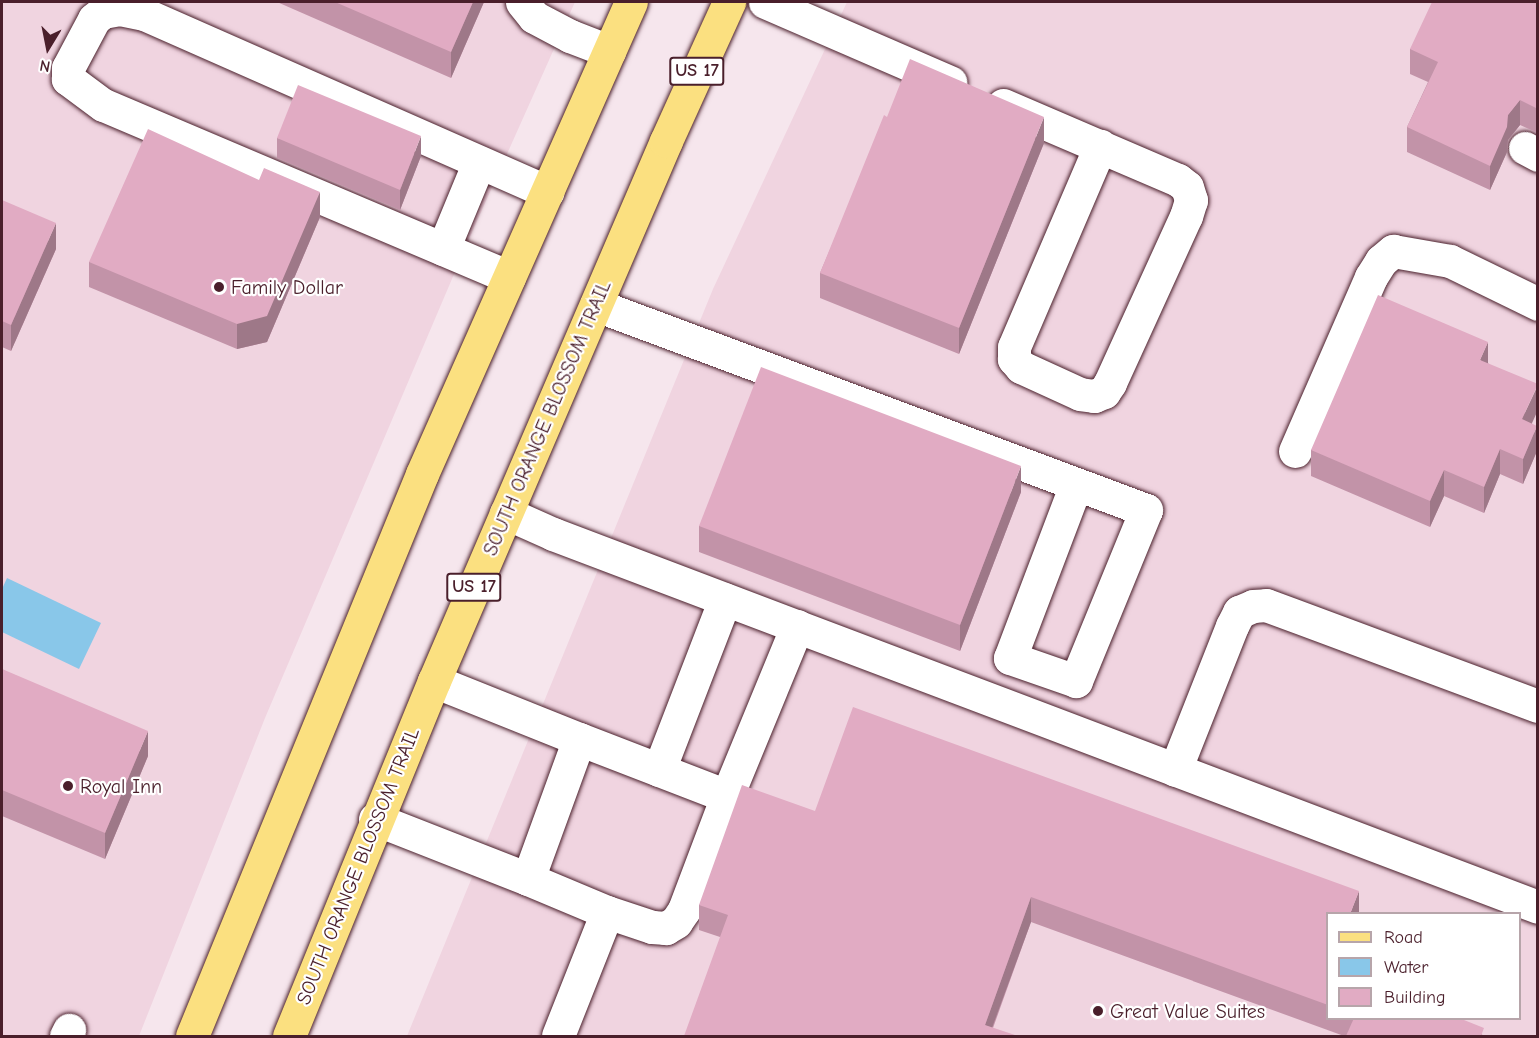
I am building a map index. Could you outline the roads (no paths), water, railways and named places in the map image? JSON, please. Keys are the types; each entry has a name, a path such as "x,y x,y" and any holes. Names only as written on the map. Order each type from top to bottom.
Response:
{"main road":[{"path":"192,1036 422,474 631,2"},
{"name":"SOUTH ORANGE BLOSSOM TRAIL","path":"289,1036 375,819 729,2"}],"lane":[{"path":"522,2 534,17 570,36 609,51"},
{"path":"765,2 1100,146 1178,180 1187,187 1191,200 1110,383 1104,392 1094,396 1080,394 1021,367 1014,359 1014,347 1100,146"},
{"path":"510,277 103,105 68,79 68,68 94,19 103,12 120,9 144,14 548,192"},
{"path":"443,249 479,162"},
{"path":"1294,451 1371,277 1381,261 1393,251 1450,261 1538,304"},
{"path":"596,305 1146,510 1076,681 1010,658 1076,484"},
{"path":"506,513 725,599 1538,907"},
{"path":"658,770 725,599"},
{"path":"1175,770 1232,626 1239,612 1253,606 1266,605 1538,706"},
{"path":"375,819 607,912 652,927 666,928 676,922 684,910 797,626"},
{"path":"434,681 728,796"},
{"path":"528,879 579,739"},
{"path":"558,1036 607,912"}],"water":[{"path":"7,578 101,623 79,669 2,632 2,589"}],"place":[{"name":"Family Dollar","path":"219,287"},
{"name":"Royal Inn","path":"68,786"},
{"name":"Great Value Suites","path":"1098,1011"}]}
